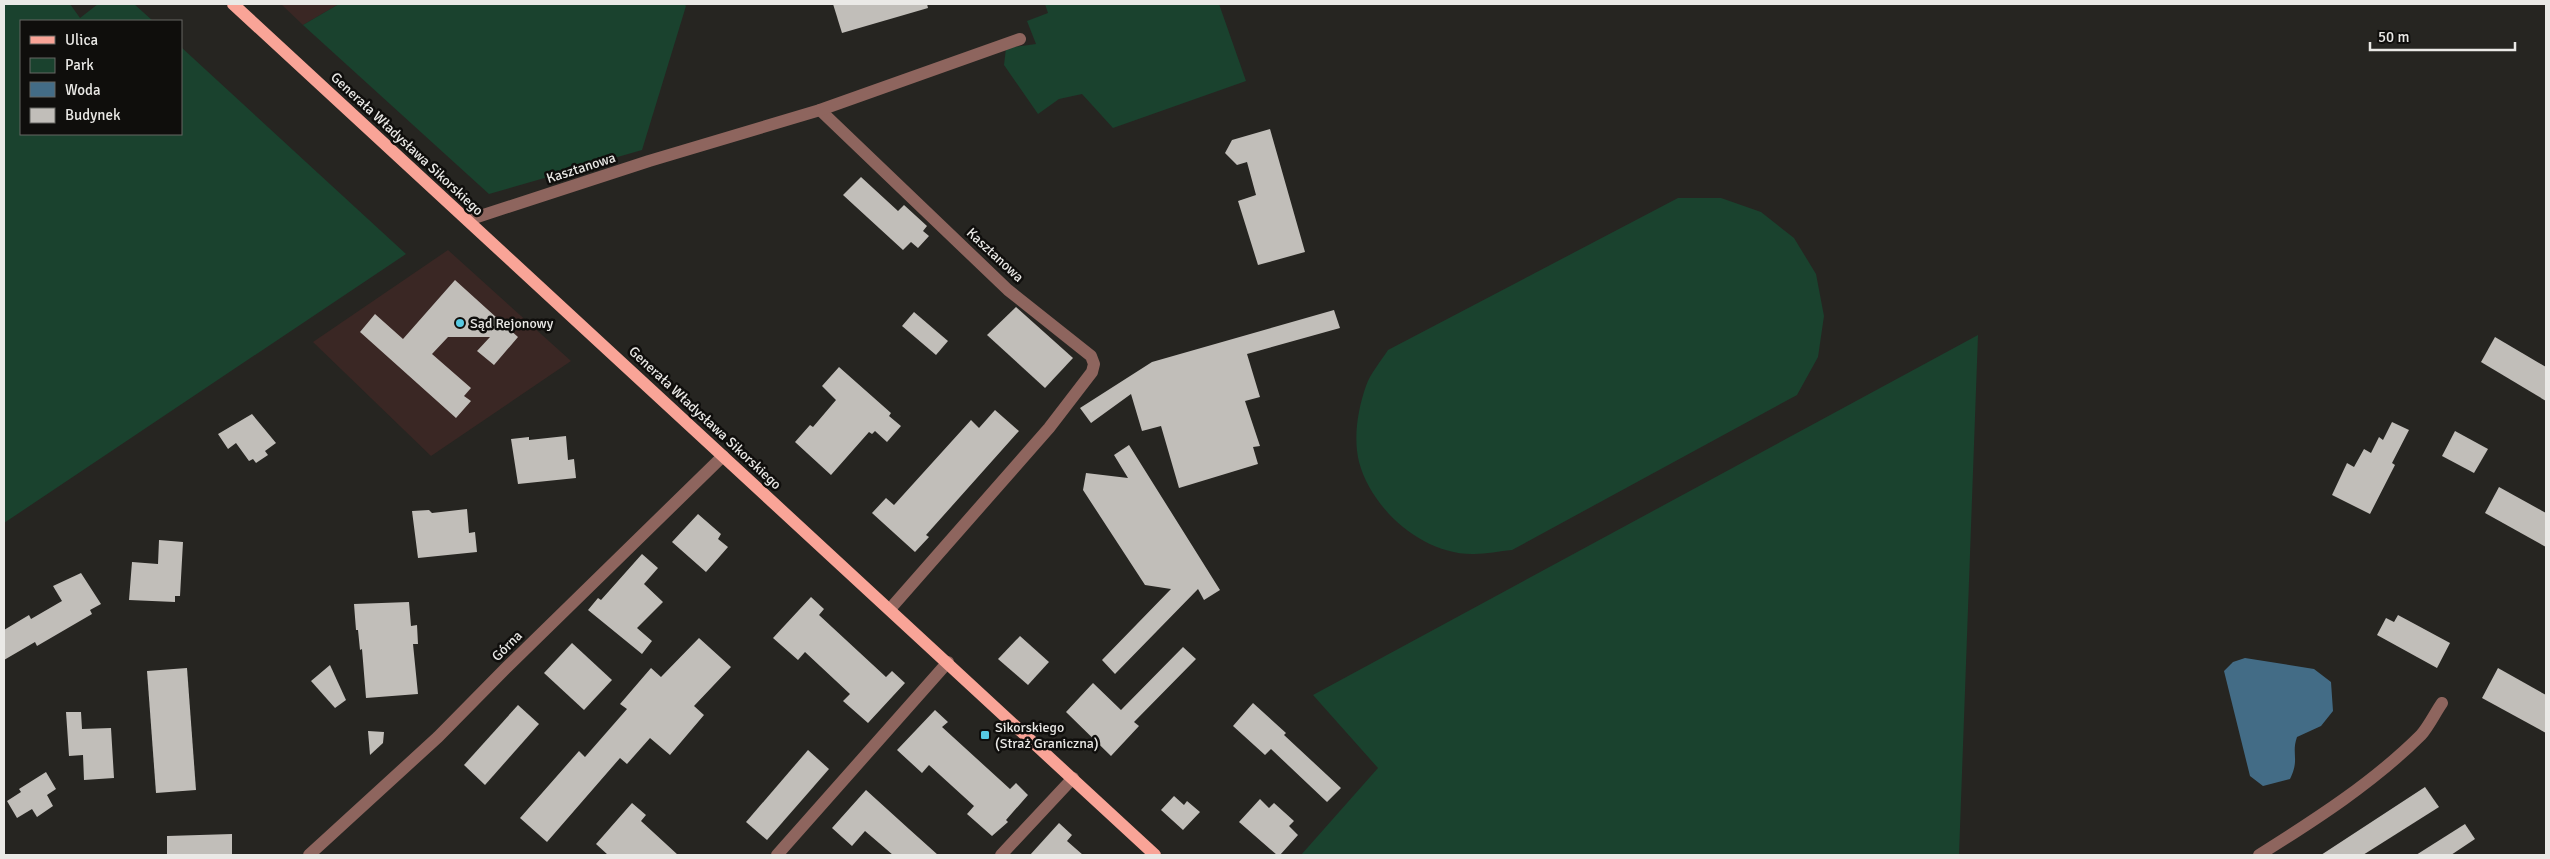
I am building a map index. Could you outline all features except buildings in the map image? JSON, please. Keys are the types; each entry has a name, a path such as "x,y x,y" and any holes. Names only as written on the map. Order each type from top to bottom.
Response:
{"main road":[{"name":"Generała Władysława Sikorskiego","path":"233,4 1156,855"}],"street":[{"name":"Kasztanowa","path":"468,220 658,158 820,110 1020,39"},
{"name":"Kasztanowa","path":"820,110 1008,290 1091,356 1094,364 1092,372 1049,428 890,609"},
{"name":"Górna","path":"309,855 438,737 723,456"},
{"path":"777,855 948,662"},
{"path":"2259,855 2310,823 2386,765 2422,734 2442,703"},
{"path":"1001,855 1073,778"}],"shaded area":[{"path":"281,4 339,4 303,25"},
{"path":"448,250 571,361 431,456 313,342"}],"green space":[{"path":"4,4 70,4 80,18 98,4 134,4 152,20 20,20 20,135 182,135 182,48 406,254 4,523"},
{"path":"339,4 684,4 686,6 642,150 489,194 303,25"},
{"path":"1045,4 1219,4 1246,81 1113,128 1082,94 1059,99 1038,114 1004,65 1006,48 1036,44 1027,21 1048,13"},
{"path":"1678,198 1721,198 1761,212 1794,238 1816,274 1824,316 1818,357 1797,395 1512,550 1479,554 1455,552 1436,547 1402,526 1375,497 1359,462 1356,443 1359,414 1366,386 1388,350"},
{"path":"1978,335 1959,855 1301,855 1378,768 1313,695"}],"water":[{"path":"2245,658 2314,669 2331,682 2333,711 2321,726 2297,737 2295,761 2290,779 2263,786 2250,776 2224,671 2233,662"}],"place":[{"name":"Sąd Rejonowy","path":"460,323"},
{"name":"Sikorskiego (Straż Graniczna)","path":"985,735"}]}
